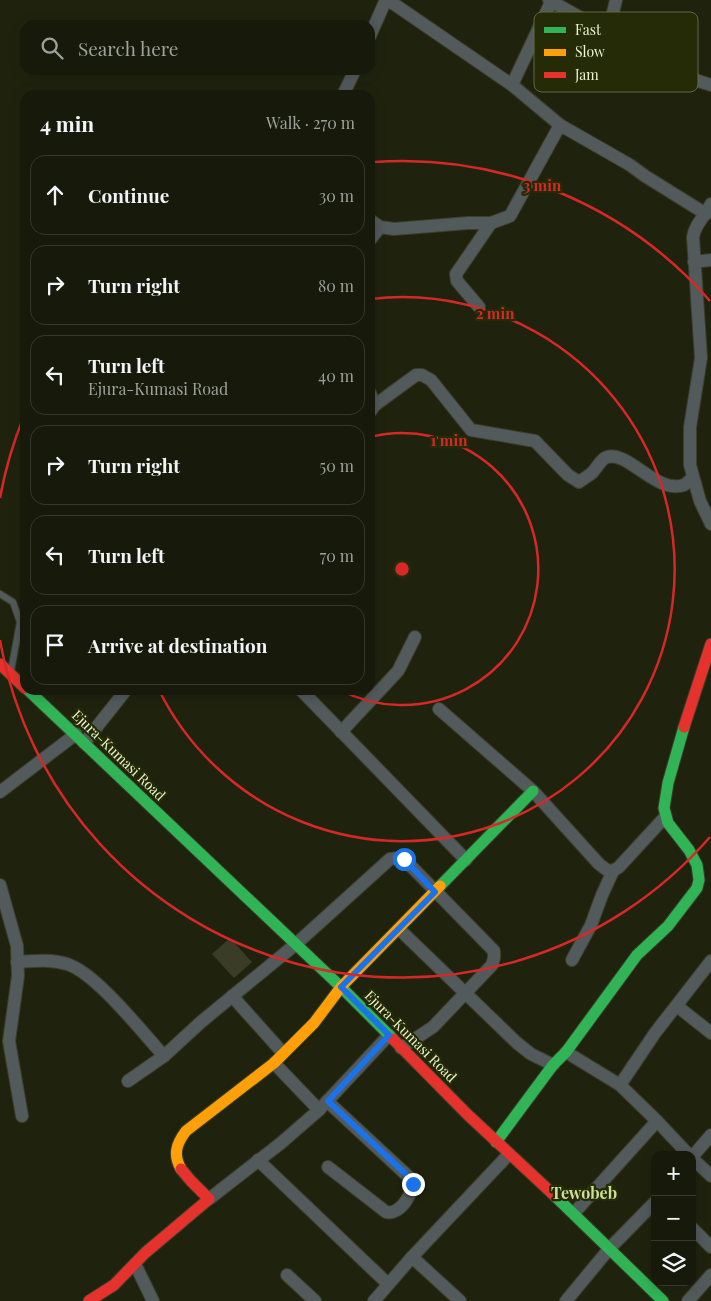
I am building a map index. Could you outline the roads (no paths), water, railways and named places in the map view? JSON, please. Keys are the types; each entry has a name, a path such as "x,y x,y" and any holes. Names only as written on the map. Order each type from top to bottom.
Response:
{"street":[{"path":"550,1 570,12"},
{"path":"375,25 384,4 389,2 394,4 512,85 560,125 630,164 645,176 709,209 695,227 693,237 694,262 706,357 690,427 690,465 700,501 711,524"},
{"path":"512,85 534,36"},
{"path":"345,90 353,75"},
{"path":"698,81 711,85"},
{"path":"375,224 394,229 491,223 510,216 560,125"},
{"path":"478,307 457,281 456,274 491,223"},
{"path":"694,262 711,260"},
{"path":"375,401 416,375 422,374 431,380 471,430 536,441 568,475 579,482 590,474 605,458 614,456 630,463 653,479 669,486 683,485 693,478"},
{"path":"341,732 398,671 415,637"},
{"path":"572,960 591,925 613,871 619,867 665,817 668,784 683,729 711,644"},
{"name":"Ejura-Kumasi Road","path":"0,664 20,683"},
{"name":"Ejura-Kumasi Road","path":"32,695 341,987 496,1142 574,1213 663,1301"},
{"path":"0,792 80,739 121,695"},
{"path":"306,695 466,860"},
{"path":"439,708 533,791 599,864 607,870 613,871"},
{"path":"209,1199 176,1162 175,1152 177,1143 186,1131 278,1058 314,1023 341,987 533,791"},
{"path":"496,1142 553,1065 566,1052 637,955 668,926 697,888 700,881 699,867 665,817"},
{"path":"128,1081 164,1056 232,996 296,944 390,859 398,858 404,859 494,951 492,965 432,1026 401,1048"},
{"path":"0,885 17,946 18,976 5,1032 9,1041 22,1116"},
{"path":"398,929 531,1054 553,1065"},
{"path":"17,962 42,960 68,964 91,978 114,1000 164,1056"},
{"path":"620,1085 655,1034 711,961"},
{"path":"232,996 278,1058 323,1105 411,1179 413,1184 410,1194 390,1214 328,1168"},
{"path":"677,1006 711,1033"},
{"path":"89,1301 114,1285 145,1252 323,1105 389,1035"},
{"path":"566,1052 620,1085 685,1151"},
{"path":"574,1213 657,1121"},
{"path":"696,1153 711,1135"},
{"path":"374,1301 412,1257 509,1154"},
{"path":"258,1160 388,1284"},
{"path":"696,1162 711,1176"},
{"path":"566,1301 609,1248 651,1206"},
{"path":"696,1232 711,1247"},
{"path":"412,1257 460,1301"},
{"path":"135,1264 153,1301"},
{"path":"287,1275 315,1301"},
{"path":"688,1301 711,1275"}],"lane":[{"path":"0,594 13,602 20,622 10,674"}],"district":[{"name":"Tewobeb","path":"584,1192"}]}
